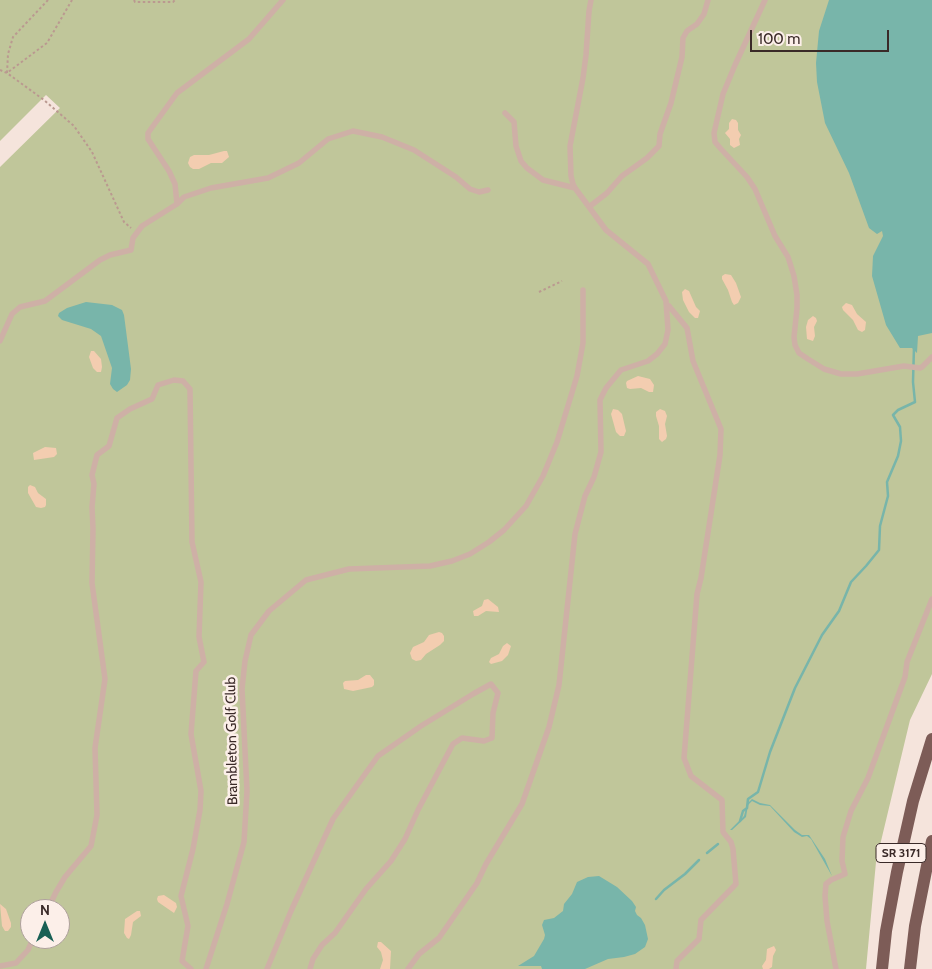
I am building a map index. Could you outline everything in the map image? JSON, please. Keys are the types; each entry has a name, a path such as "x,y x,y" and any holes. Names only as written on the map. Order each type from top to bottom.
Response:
{"main road":[{"name":"SR 3171","path":"882,969 886,931 897,872 914,801 932,739"},
{"name":"SR 3171","path":"910,969 915,926 932,841"}],"lane":[{"path":"177,204 175,184 170,171 148,139 148,134 176,93 249,39 282,0"},
{"path":"591,0 588,11 583,78 570,146 572,184 606,230 648,264 671,311 680,318 687,328 693,361 721,429 720,455 702,578 697,594 684,758 690,776 722,800 723,832 731,842 733,849 736,884 701,920 699,939 677,961 676,969"},
{"path":"589,207 607,193 622,176 647,158 659,146 660,134 671,103 682,57 683,38 687,31 697,24 704,14 708,0"},
{"path":"765,0 734,65 723,94 714,133 715,142 747,177 755,189 775,236 788,257 797,294 795,345 800,353 824,369 841,374 857,374 907,366 922,368 932,357"},
{"path":"505,113 514,122 516,146 521,161 527,168 543,180 576,188"},
{"path":"0,341 12,314 20,307 45,301 100,260 110,255 131,250 133,238 142,226 177,204 184,197 211,188 268,178 299,163 328,139 353,131 382,137 414,150 456,177 470,189 478,192 488,190"},
{"name":"Brambleton Golf Club","path":"206,969 244,842 246,790 242,690 244,661 251,635 269,611 306,580 349,569 430,566 452,561 470,554 504,530 526,506 543,476 557,442 577,376 583,343 583,290"},
{"path":"408,969 419,954 439,938 472,891 522,804 548,727 559,686 575,534 585,496 594,477 601,452 600,400 606,388 621,370 648,361 657,354 664,344 668,330 666,301"},
{"path":"53,899 65,876 91,846 97,815 95,748 105,679 92,583 92,507 94,484 92,475 97,454 109,446 117,418 130,409 152,399 158,385 174,380 183,381 190,389 192,542 201,582 199,637 204,662 196,671 191,734 201,791 200,810 193,849 181,896 188,926 182,961 191,969"},
{"path":"836,969 827,921 826,884 845,874 842,861 844,837 851,811 868,778 932,599"},
{"path":"267,969 333,819 378,756 421,726 472,694 492,684 498,692 493,712 492,738 484,741 462,738 453,744 405,839 391,861 366,889 335,933 322,945 313,959 310,969"},
{"path":"0,966 16,963 28,949"}],"path":[{"path":"7,73 8,54 14,37 48,0"},
{"path":"7,73 47,43 72,0"},
{"path":"134,0 135,2 173,2 174,0"},
{"path":"0,70 44,100 74,126 92,152 124,222 138,230"},
{"path":"539,292 562,281"}],"green space":[{"path":"0,0 932,0 932,674 910,720 876,862 866,969 0,969 0,167 60,108 46,95 0,141"}],"sand":[{"path":"732,119 738,123 738,130 741,135 739,139 740,145 734,148 730,145 730,139 725,133 729,129 729,123"},
{"path":"227,151 229,157 222,163 211,163 199,169 193,169 188,163 190,157 194,155 209,155"},
{"path":"725,274 731,275 741,297 738,303 734,305 722,279 722,276"},
{"path":"685,289 689,291 696,307 700,311 698,318 695,318 689,312 683,300 682,292"},
{"path":"846,303 852,305 857,314 866,322 865,330 862,332 858,330 853,320 843,310 842,307"},
{"path":"813,316 817,321 814,327 815,336 813,341 807,339 806,327 808,320"},
{"path":"91,351 94,351 101,359 101,372 97,372 93,368 89,357"},
{"path":"638,376 650,379 654,385 653,392 641,388 627,388 627,381"},
{"path":"613,409 618,410 622,414 626,431 624,436 620,436 616,432 611,414"},
{"path":"660,409 665,411 667,416 665,424 667,436 662,442 659,439 659,426 656,416 656,412"},
{"path":"45,447 56,448 57,454 54,457 34,460 33,453"},
{"path":"30,485 35,487 38,493 46,499 45,507 36,507 28,493"},
{"path":"488,599 498,607 499,612 486,611 478,616 474,616 473,611 482,606 484,600"},
{"path":"439,632 444,636 444,641 440,645 426,654 421,660 416,661 412,659 410,653 413,647 424,642 429,635"},
{"path":"507,643 511,646 508,655 502,661 491,664 489,662 491,658 499,654"},
{"path":"366,675 370,675 374,680 372,687 353,691 344,689 343,683 345,681 358,680"},
{"path":"164,895 176,903 177,907 174,913 158,902 158,896"},
{"path":"0,904 6,909 11,923 8,931 5,931 2,926"},
{"path":"140,911 141,916 133,922 129,939 124,933 125,919"},
{"path":"378,942 381,942 391,951 390,969 380,969 383,960 381,952 377,947"},
{"path":"774,946 776,950 773,956 772,967 763,969 762,966 766,960 767,949"}],"water":[{"path":"829,0 932,0 932,333 918,336 917,353 912,348 900,348 886,325 872,276 873,256 883,236 882,231 877,234 869,228 849,173 825,123 817,82 816,63 819,31"},
{"path":"86,302 112,305 122,310 124,315 131,369 130,380 127,385 117,392 110,384 112,368 101,336 91,329 62,320 58,316 59,313 67,308"},
{"path":"752,799 770,805 795,830 802,835 809,835 825,859 832,876 811,839 807,836 802,837 794,832 770,806 760,805 752,801 748,805 746,817 730,830 744,816 747,804"},
{"path":"599,876 617,887 636,907 637,915 645,925 648,939 645,947 635,954 608,959 585,969 542,969 541,966 518,966 534,956 544,939 545,935 542,925 544,920 554,918 563,911 564,904 572,894 577,882 588,877"}],"waterway":[{"path":"740,821 743,811 747,808 748,799 758,792 770,752 795,688 822,635 839,611 851,582 879,550 880,526 888,496 887,482 898,456 901,441 900,427 893,415 898,410 915,402 913,382 914,347"},
{"path":"707,853 718,844"},
{"path":"656,899 699,860"}]}
